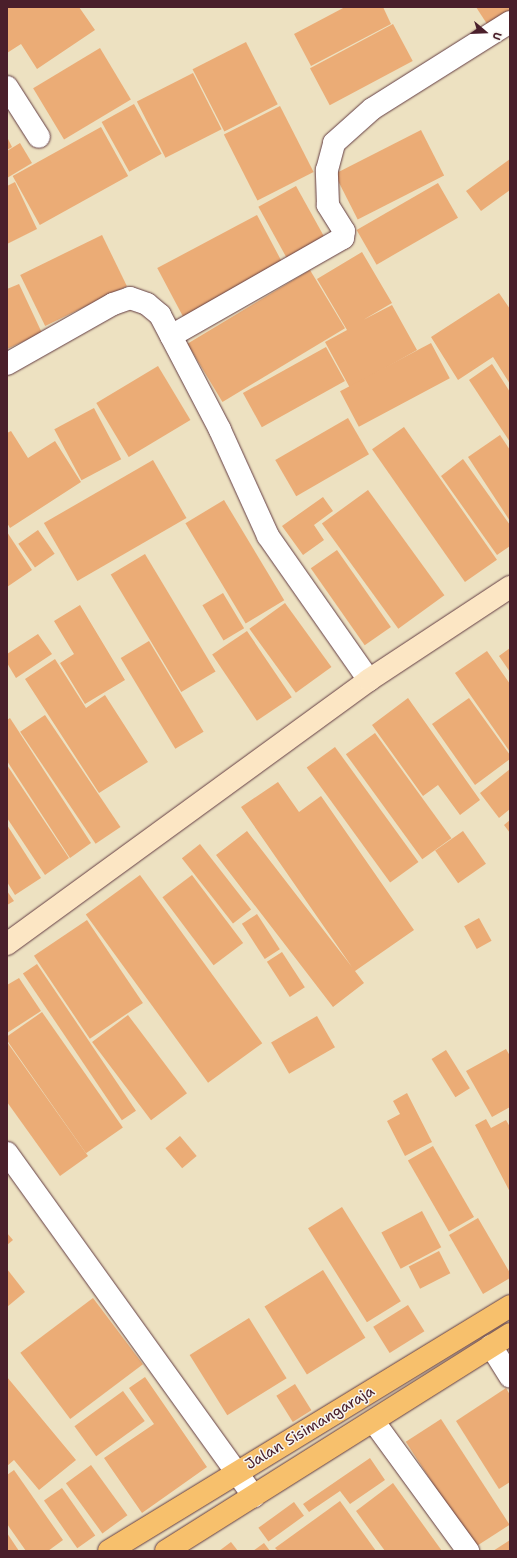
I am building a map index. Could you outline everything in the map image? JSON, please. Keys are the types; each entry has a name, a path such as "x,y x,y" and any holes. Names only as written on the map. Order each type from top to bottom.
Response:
{"highway":[{"name":"Jalan Sisimangaraja","path":"109,1551 510,1306"},
{"name":"Jalan Sisimangaraja","path":"166,1551 374,1422 510,1334"}],"street":[{"path":"171,336 343,238 344,230 328,205 327,170 334,143 372,109 510,22"},
{"path":"7,87 39,138"},
{"path":"7,364 113,304 130,298 147,304 160,315 220,430 268,536 369,680"},
{"path":"7,944 369,680 510,587"},
{"path":"7,1153 239,1472 254,1496"},
{"path":"491,1346 510,1376"},
{"path":"374,1422 468,1551"}],"building":[{"path":"7,7 79,7 95,30 37,69 21,44 7,53"},
{"path":"345,7 383,7 391,24 311,66 294,34"},
{"path":"476,7 510,7 510,10 487,24"},
{"path":"393,24 413,61 330,105 310,68"},
{"path":"246,42 278,104 224,132 193,69"},
{"path":"100,48 131,99 64,140 33,88"},
{"path":"193,73 222,129 165,158 137,102"},
{"path":"134,104 162,154 129,172 102,122"},
{"path":"280,106 314,172 257,201 224,135"},
{"path":"101,127 128,176 40,225 13,176"},
{"path":"421,130 444,175 358,219 335,174"},
{"path":"7,137 12,147 7,150"},
{"path":"20,143 32,163 7,178 7,151"},
{"path":"510,159 510,190 481,211 466,191"},
{"path":"15,182 37,229 7,244 7,186"},
{"path":"438,183 458,218 377,265 357,230"},
{"path":"296,186 328,243 290,264 258,207"},
{"path":"257,215 284,266 184,319 157,268"},
{"path":"102,235 127,286 45,326 20,275"},
{"path":"362,252 392,303 363,320 392,305 417,350 350,388 325,342 347,330 317,279"},
{"path":"310,270 345,328 222,402 187,344"},
{"path":"19,284 42,333 7,349 7,289"},
{"path":"499,293 510,309 510,384 493,357 458,380 431,337"},
{"path":"431,343 450,378 359,427 340,391"},
{"path":"326,347 345,381 262,427 243,393"},
{"path":"492,364 510,392 510,442 469,380"},
{"path":"158,366 190,420 129,457 96,403"},
{"path":"94,408 121,459 81,480 54,429"},
{"path":"348,418 369,454 296,496 275,460"},
{"path":"404,427 497,560 465,582 372,449"},
{"path":"11,431 28,458 55,441 81,482 10,528 7,523 7,433"},
{"path":"500,435 510,450 510,521 468,457"},
{"path":"463,459 510,525 510,546 497,555 441,476"},
{"path":"153,460 187,518 77,581 44,523"},
{"path":"368,490 444,595 398,629 322,524"},
{"path":"323,497 333,511 314,525 324,540 303,555 282,526"},
{"path":"224,500 284,600 246,623 185,523"},
{"path":"38,530 55,554 35,568 18,544"},
{"path":"7,532 32,570 7,587"},
{"path":"337,550 391,627 365,645 311,568"},
{"path":"145,554 216,671 181,692 111,575"},
{"path":"223,593 244,628 224,641 202,605"},
{"path":"285,603 331,667 296,693 249,629"},
{"path":"80,605 125,680 85,704 60,663 74,654 54,621"},
{"path":"247,631 292,697 257,721 212,654"},
{"path":"38,634 52,654 16,678 7,663 7,654"},
{"path":"149,641 204,732 175,749 121,658"},
{"path":"510,648 510,672 499,656"},
{"path":"487,651 510,684 510,752 455,673"},
{"path":"55,659 86,708 105,695 148,762 99,793 25,679"},
{"path":"408,698 480,800 460,815 438,785 423,796 372,725"},
{"path":"469,698 510,755 510,759 475,785 432,724"},
{"path":"45,715 120,827 96,844 20,732"},
{"path":"10,718 91,843 70,858 7,761 7,720"},
{"path":"375,733 451,838 422,859 346,754"},
{"path":"335,747 418,862 390,882 307,768"},
{"path":"7,765 69,858 45,875 7,818"},
{"path":"510,769 510,809 499,818 480,793"},
{"path":"278,782 299,812 321,796 414,930 355,971 364,983 333,1007 216,855 247,831 352,967 241,807"},
{"path":"510,820 510,833 504,825"},
{"path":"7,825 41,878 15,895 7,882"},
{"path":"463,831 486,864 458,883 435,851"},
{"path":"200,844 251,909 233,924 182,858"},
{"path":"140,875 262,1043 208,1083 86,914"},
{"path":"192,875 243,943 214,965 162,897"},
{"path":"7,891 14,901 7,905"},
{"path":"257,914 280,949 265,959 242,924"},
{"path":"479,918 492,941 477,949 464,926"},
{"path":"87,920 143,1003 90,1039 34,956"},
{"path":"282,952 305,987 290,997 267,962"},
{"path":"37,964 136,1111 122,1120 23,974"},
{"path":"19,978 41,1011 7,1033 7,985"},
{"path":"42,1012 123,1128 86,1153 7,1040 7,1037"},
{"path":"128,1015 187,1093 151,1120 92,1042"},
{"path":"317,1016 335,1047 289,1074 271,1042"},
{"path":"7,1042 88,1156 60,1176 7,1102"},
{"path":"506,1049 510,1056 510,1107 492,1117 466,1071"},
{"path":"446,1050 470,1088 455,1097 432,1059"},
{"path":"407,1093 432,1142 405,1156 387,1121 400,1114 393,1101"},
{"path":"486,1119 491,1128 506,1120 510,1127 510,1192 475,1125"},
{"path":"180,1136 197,1156 182,1168 165,1148"},
{"path":"433,1146 474,1217 449,1232 408,1160"},
{"path":"342,1207 401,1301 367,1322 308,1228"},
{"path":"422,1211 441,1247 401,1269 381,1233"},
{"path":"478,1218 510,1273 510,1278 483,1294 449,1235"},
{"path":"7,1233 13,1240 7,1245"},
{"path":"439,1251 450,1273 420,1289 409,1266"},
{"path":"7,1269 25,1292 7,1307"},
{"path":"323,1270 365,1338 307,1374 264,1307"},
{"path":"93,1298 143,1364 70,1419 20,1353"},
{"path":"408,1305 424,1331 390,1353 373,1327"},
{"path":"249,1318 287,1378 227,1415 190,1355"},
{"path":"7,1377 76,1460 39,1490 14,1460 7,1466"},
{"path":"145,1377 207,1467 142,1513 104,1458 154,1424 129,1388"},
{"path":"295,1384 311,1410 293,1422 276,1396"},
{"path":"506,1388 510,1395 510,1482 499,1489 456,1421"},
{"path":"123,1391 145,1421 96,1456 74,1426"},
{"path":"441,1419 510,1525 474,1548 406,1442"},
{"path":"370,1458 385,1480 350,1504 340,1491 309,1512 303,1504"},
{"path":"91,1465 127,1515 102,1533 66,1483"},
{"path":"14,1470 63,1540 48,1551 26,1551 7,1524 7,1475"},
{"path":"393,1483 442,1551 385,1551 356,1511"},
{"path":"62,1488 95,1536 77,1548 44,1501"},
{"path":"340,1501 376,1551 278,1551 275,1548"},
{"path":"294,1502 304,1516 268,1542 258,1528"},
{"path":"7,1533 19,1551 7,1551"},
{"path":"510,1540 510,1551 493,1551"},
{"path":"231,1542 238,1551 219,1551"},
{"path":"264,1543 270,1551 253,1551"}]}
